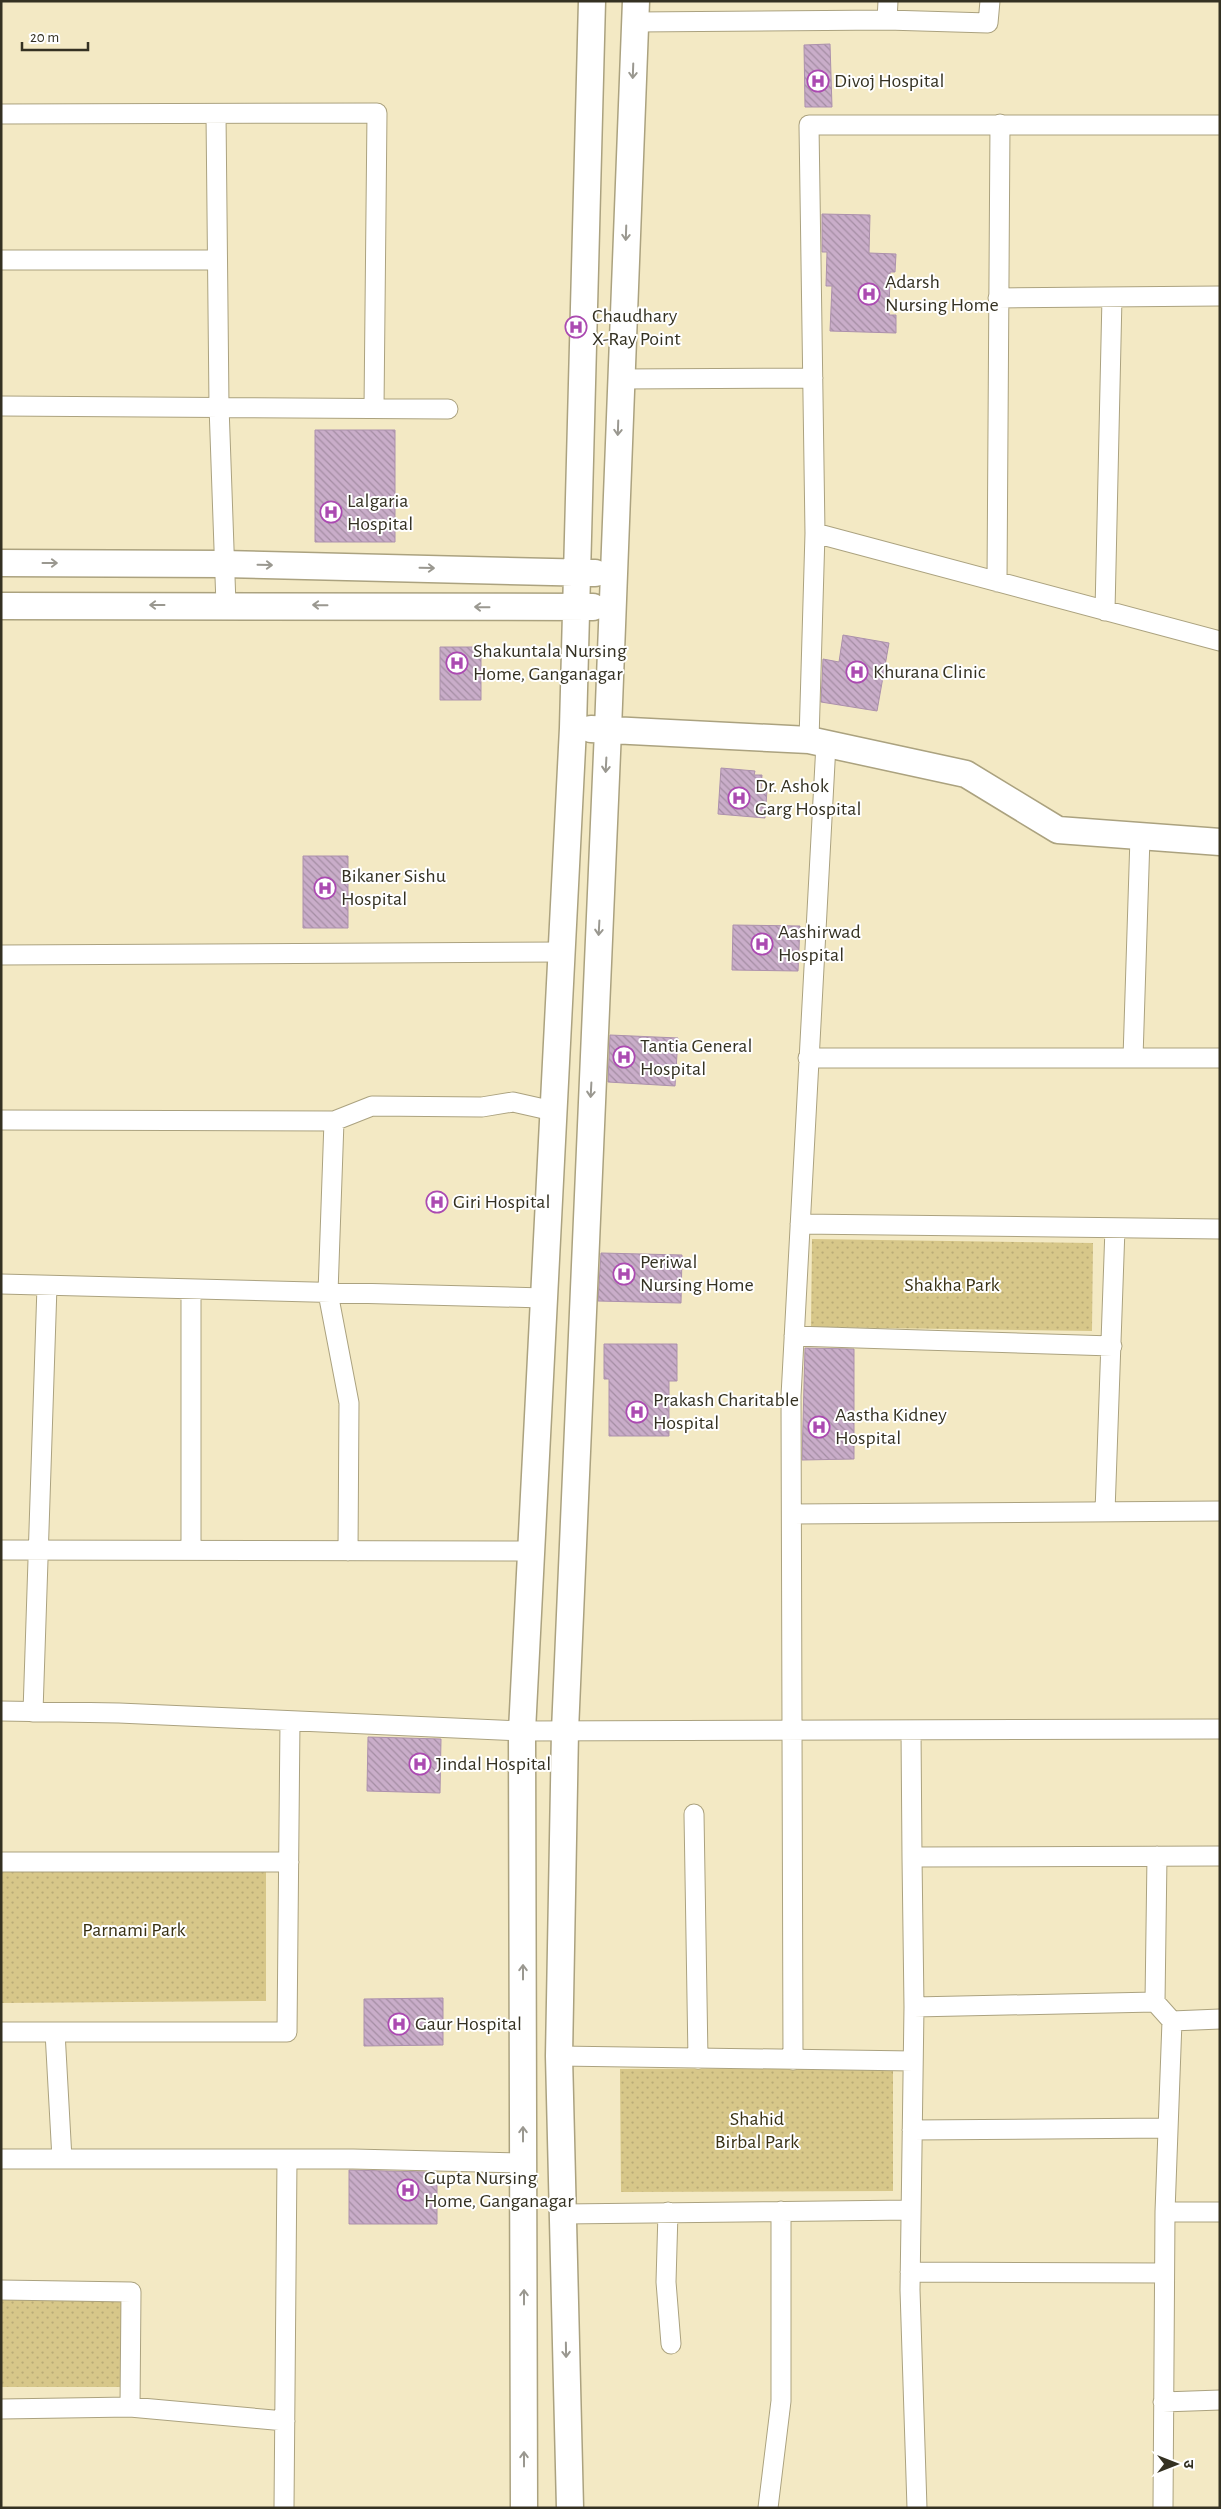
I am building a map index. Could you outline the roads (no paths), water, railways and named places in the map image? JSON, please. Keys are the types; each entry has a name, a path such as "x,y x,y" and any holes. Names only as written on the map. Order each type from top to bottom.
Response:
{"street":[{"path":"524,2508 522,1731 573,728 592,1"},
{"path":"570,2508 559,2056 564,1731 608,730 620,379 636,12 887,10 988,23 990,1"},
{"path":"1,114 377,113 374,408"},
{"path":"216,114 219,406 223,564 226,605"},
{"path":"793,2060 791,1396 808,1058 817,742 809,126 1000,124 1220,125"},
{"path":"997,582 1000,124"},
{"path":"1,260 218,260"},
{"path":"998,298 1220,296"},
{"path":"1105,611 1112,297"},
{"path":"620,379 813,378"},
{"path":"1,406 219,406 448,410"},
{"path":"815,533 1220,641"},
{"path":"1,563 223,564 613,573"},
{"path":"1,606 576,607 612,605"},
{"path":"573,728 817,742 966,774 1058,830 1220,842"},
{"path":"1132,1058 1140,837"},
{"path":"1,955 561,952"},
{"path":"808,1058 1220,1058"},
{"path":"1,1120 334,1121 372,1106 482,1107 513,1102 554,1111"},
{"path":"334,1121 328,1293 349,1403 348,1551"},
{"path":"800,1224 1220,1229"},
{"path":"1105,1512 1115,1228"},
{"path":"1,1284 544,1298"},
{"path":"32,1712 39,1550 46,1286"},
{"path":"191,1289 191,1550"},
{"path":"794,1336 1112,1346"},
{"path":"792,1514 1220,1511"},
{"path":"1,1550 531,1551"},
{"path":"1,1711 522,1731 1220,1729"},
{"path":"1,2032 287,2032 290,1721"},
{"path":"911,1730 914,2007 910,2272 917,2508"},
{"path":"694,1814 698,2059"},
{"path":"1157,1856 1155,2002 1172,2021 1165,2212 1162,2508"},
{"path":"912,1857 1220,1856"},
{"path":"1,1862 289,1862"},
{"path":"914,2007 1155,2002"},
{"path":"1172,2021 1220,2019"},
{"path":"55,2032 62,2159"},
{"path":"559,2056 913,2060"},
{"path":"912,2130 1168,2128"},
{"path":"1,2159 288,2159 523,2163"},
{"path":"284,2508 288,2159"},
{"path":"563,2214 911,2210"},
{"path":"768,2508 781,2401 781,2211"},
{"path":"668,2212 666,2282 671,2344"},
{"path":"1165,2212 1220,2212"},
{"path":"910,2272 1164,2273"},
{"path":"1,2290 131,2292 130,2407"},
{"path":"1164,2402 1220,2400"},
{"path":"1,2409 130,2407 285,2421"}],"place":[{"name":"Divoj Hospital","path":"818,81"},
{"name":"Adarsh Nursing Home","path":"869,294"},
{"name":"Chaudhary X-Ray Point","path":"576,327"},
{"name":"Lalgaria Hospital","path":"331,512"},
{"name":"Shakuntala Nursing Home, Ganganagar","path":"457,663"},
{"name":"Khurana Clinic","path":"857,672"},
{"name":"Dr. Ashok Garg Hospital","path":"739,798"},
{"name":"Bikaner Sishu Hospital","path":"325,888"},
{"name":"Aashirwad Hospital","path":"762,944"},
{"name":"Tantia General Hospital","path":"624,1057"},
{"name":"Giri Hospital","path":"437,1202"},
{"name":"Periwal Nursing Home","path":"624,1274"},
{"name":"Prakash Charitable Hospital","path":"637,1412"},
{"name":"Aastha Kidney Hospital","path":"819,1427"},
{"name":"Jindal Hospital","path":"420,1764"},
{"name":"Gaur Hospital","path":"399,2024"},
{"name":"Gupta Nursing Home, Ganganagar","path":"408,2190"}],"park label":[{"name":"Shakha Park","path":"952,1285"},
{"name":"Parnami Park","path":"134,1930"},
{"name":"Shahid Birbal Park","path":"757,2130"}]}
